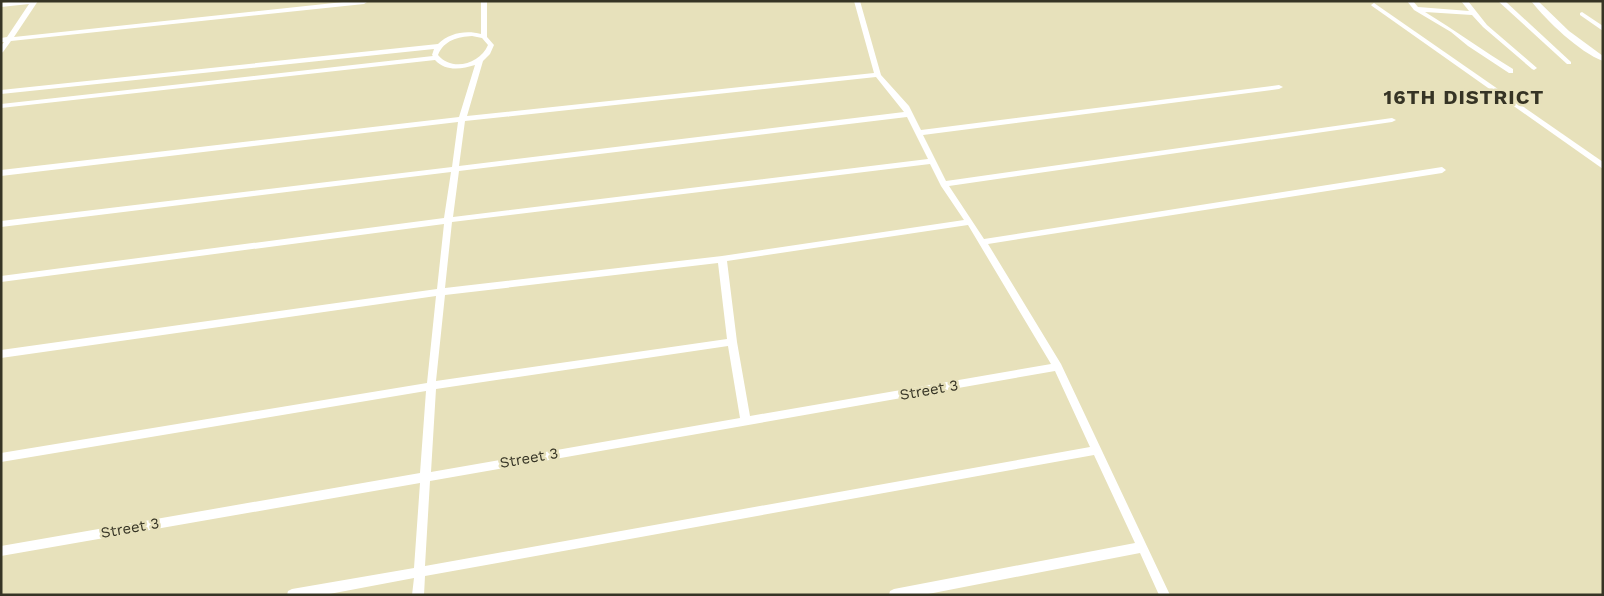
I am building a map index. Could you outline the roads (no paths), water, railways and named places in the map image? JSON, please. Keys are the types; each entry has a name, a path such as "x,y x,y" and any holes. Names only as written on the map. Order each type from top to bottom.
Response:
{"street":[{"path":"1,11 4,4 34,1"},
{"path":"1,51 5,40 34,1"},
{"path":"484,1 484,37"},
{"path":"857,1 878,75 909,114 944,184 970,222 1058,367 1165,595"},
{"path":"1410,1 1416,9 1453,31 1470,45 1511,71"},
{"path":"1464,1 1485,26 1534,68"},
{"path":"1501,1 1528,28 1569,63"},
{"path":"1534,1 1573,39 1603,59"},
{"path":"5,40 364,2"},
{"path":"1374,5 1603,166"},
{"path":"1416,9 1474,13"},
{"path":"1582,14 1603,29"},
{"path":"1,106 436,58 444,65 454,67 465,66 480,61 490,52 491,45 484,37 472,34 461,35 451,38 439,46 436,49 436,58"},
{"path":"1,92 439,46"},
{"path":"418,595 431,386 448,220 462,119 480,61"},
{"path":"1,174 462,119 878,75"},
{"path":"918,133 1279,87"},
{"path":"1,224 456,167 909,114"},
{"path":"944,184 1392,120"},
{"path":"1,279 448,220 932,160"},
{"path":"982,242 1442,170"},
{"path":"1,354 440,292 722,258 970,222"},
{"path":"722,258 732,342 746,422"},
{"path":"1,458 431,386 732,342"},
{"name":"Street 3","path":"1,551 1058,367"},
{"path":"292,595 1098,450"},
{"path":"894,595 1142,547"}],"district":[{"name":"16TH DISTRICT","path":"1464,97"}]}
